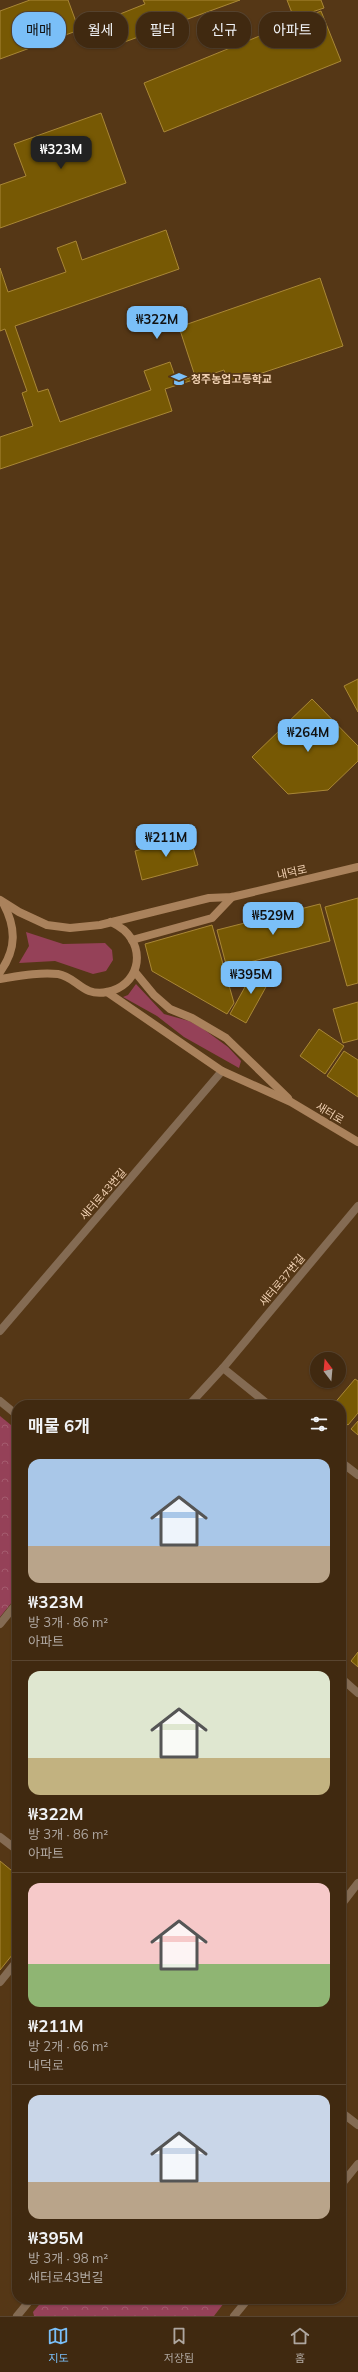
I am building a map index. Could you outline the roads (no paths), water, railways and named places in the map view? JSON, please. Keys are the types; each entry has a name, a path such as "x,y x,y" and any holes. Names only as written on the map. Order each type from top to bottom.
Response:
{"street":[{"name":"내덕로","path":"1,901 47,925 70,928 111,922 209,898 232,897 358,867"},
{"path":"132,940 212,918 232,897"},
{"path":"0,972 10,955 14,937 11,919 1,901"},
{"path":"0,979 29,974 58,974 92,993 108,992 127,984 135,972 138,956 132,940 124,930 111,922"},
{"path":"135,972 154,995 170,1009 192,1018 226,1038 291,1102"},
{"path":"108,992 222,1071 291,1102"},
{"name":"새터로43번길","path":"0,1331 222,1071"},
{"name":"새터로","path":"291,1102 358,1142"},
{"name":"새터로37번길","path":"194,1400 223,1368 358,1206"},
{"path":"223,1368 264,1400"},
{"path":"0,1401 12,1411"},
{"path":"346,1466 358,1475"},
{"path":"0,1624 12,1610"},
{"path":"346,1682 358,1693"},
{"path":"0,1837 12,1846"},
{"path":"346,1899 358,1883"},
{"path":"0,1982 12,1967"},
{"path":"346,2116 358,2126"},
{"path":"346,2179 358,2164"},
{"path":"17,2316 27,2304"},
{"path":"234,2316 244,2304"}],"place":[{"name":"청주농업고등학교","path":"179,379"}]}
